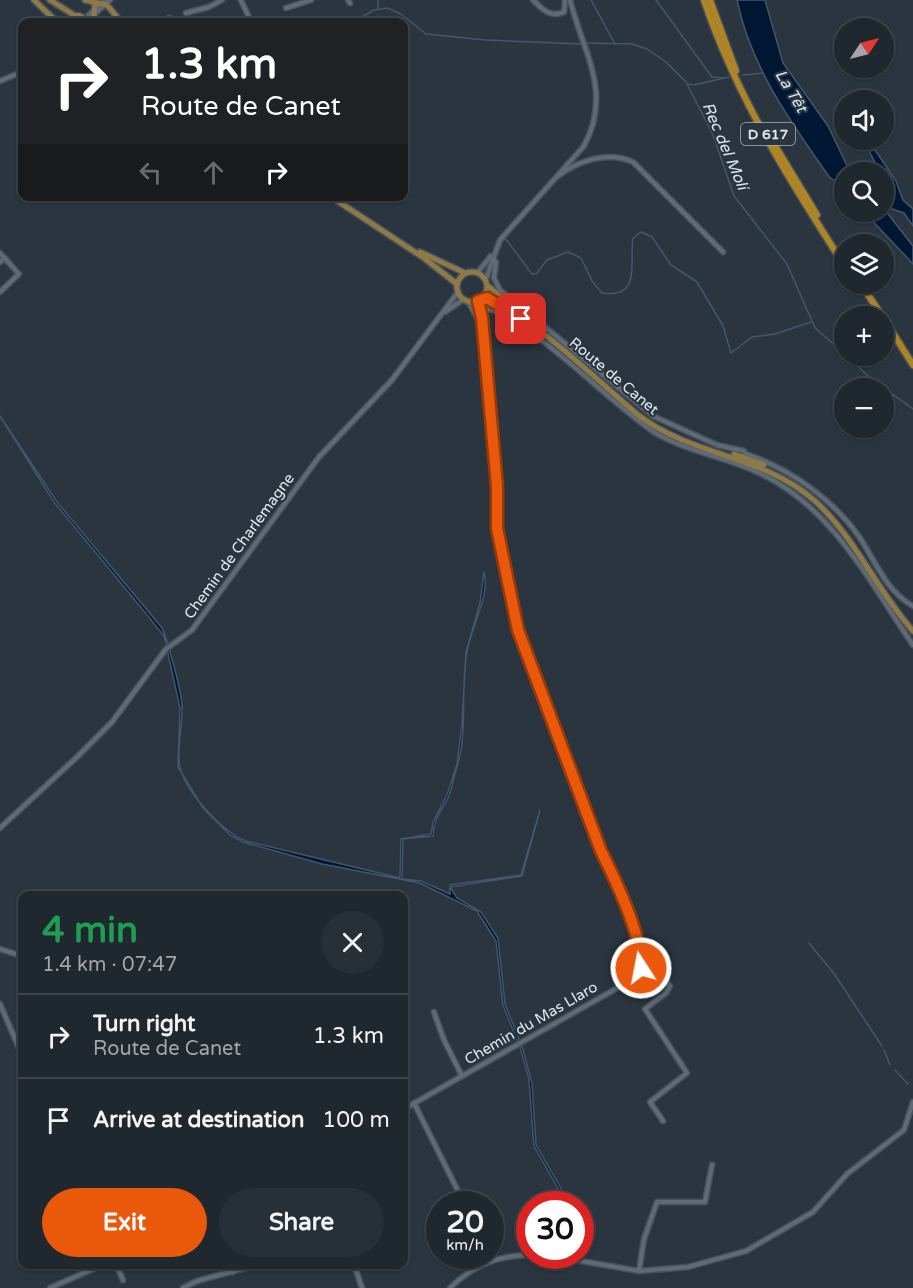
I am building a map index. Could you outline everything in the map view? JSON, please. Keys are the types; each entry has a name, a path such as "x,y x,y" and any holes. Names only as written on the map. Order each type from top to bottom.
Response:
{"highway":[{"name":"D 617","path":"704,0 728,62 759,127 834,249"},
{"name":"D 617","path":"710,0 745,92 834,242"},
{"path":"894,336 913,365"},
{"path":"894,342 913,372"}],"main road":[{"path":"34,0 53,18"},
{"path":"52,0 78,18"},
{"path":"85,0 101,5 116,18"},
{"path":"338,201 424,258 457,284"},
{"path":"342,201 403,242 465,273 478,272 486,279 488,286 480,300 466,300 458,292 457,284 465,273"},
{"name":"Route de Canet","path":"488,286 504,302 573,354 653,422 693,442 746,456 781,473 818,501 841,527 913,629"},
{"name":"Route de Canet","path":"480,300 493,301 533,327 588,369 638,415 658,429 692,445 766,469 805,493 839,528 886,598 913,629"}],"street":[{"path":"207,0 209,7"},
{"path":"186,12 209,7 222,0"},
{"path":"241,0 249,18"},
{"path":"286,8 311,0"},
{"path":"533,0 548,14 555,15 564,12 565,0"},
{"path":"478,272 491,257 500,240 584,146 590,134 595,113 597,86 595,72 570,0"},
{"path":"86,18 101,5"},
{"path":"0,81 18,73"},
{"path":"553,180 583,161 624,158 633,162 723,252"},
{"path":"0,253 19,274 0,292"},
{"path":"486,279 491,257"},
{"path":"491,257 496,262 493,272 495,284 512,302 586,359 641,407 684,432 717,445 744,451 746,456 778,467 795,477 844,517 891,587 913,606"},
{"path":"0,262 5,258"},
{"name":"Chemin de Charlemagne","path":"0,828 53,782 112,722 168,648 192,630 319,457 392,380 458,292"},
{"path":"466,300 477,313"},
{"name":"Chemin de Charlemagne","path":"439,319 466,300"},
{"path":"477,313 480,300"},
{"path":"477,313 491,309 522,326 564,356 624,409 662,436 758,472 809,503 844,544 913,645"},
{"name":"Chemin du Mas Llaro","path":"408,1107 629,980 641,968 636,940 616,880 601,851 518,630 497,528 497,486 483,329 477,313"},
{"name":"Chemin du Mas Llaro","path":"636,940 645,949 670,986 666,993 645,1010 687,1073 650,1102 663,1121"},
{"path":"0,949 18,955"},
{"path":"0,1004 18,1045"},
{"path":"434,1012 444,1040 462,1076"},
{"path":"594,1263 639,1271 688,1267 735,1255 756,1246 806,1217 847,1174 904,1130 913,1102"},
{"path":"414,1103 458,1189"},
{"path":"639,1271 644,1239 657,1202 705,1202 712,1165"},
{"path":"450,1288 466,1272 479,1265 499,1258 516,1256"},
{"path":"50,1288 93,1269"},
{"path":"118,1269 123,1280"},
{"path":"183,1288 197,1281 243,1269"},
{"path":"356,1269 362,1288"}],"water":[{"name":"La Têt","path":"737,0 765,0 783,63 828,126 834,139 834,150 839,150 845,162 834,162 834,180 830,178 774,94 743,25"},
{"path":"875,150 883,162 875,162 869,151"},
{"path":"894,178 903,200 913,209 913,226 904,213 894,209"},
{"path":"873,222 894,222 913,246 913,264 894,244 894,234 885,234"},
{"path":"0,416 57,502 162,628 169,646 167,647 164,636 54,502"},
{"path":"484,572 485,589 470,638 480,603"},
{"path":"169,648 181,700 179,752 183,775 178,767 180,708 167,649"},
{"path":"464,693 461,752 449,794 436,820 433,836 403,839 402,879 421,881 450,894 450,887 457,898 481,912 498,938 505,1004 519,1039 517,1040 503,1005 496,941 477,911 420,883 322,864 243,842 230,835 203,808 198,801 226,829 246,841 400,878 401,839 431,834 433,822 447,795 457,764"},
{"path":"540,810 522,876 450,887 450,885 521,875"},
{"path":"522,1046 532,1083 536,1145 563,1191 560,1191 534,1146 529,1079 520,1047"}],"waterway":[{"path":"378,0 378,8"},
{"name":"Rec del Molí","path":"591,0 615,44"},
{"path":"656,0 712,77 725,78"},
{"path":"360,18 374,10 387,8 406,18"},
{"path":"408,20 426,34 485,40 580,44"},
{"name":"Rec del Molí","path":"587,43 632,44 647,49 666,62 686,82 713,135 734,196 787,264 815,328 834,344"},
{"path":"743,75 763,73"},
{"path":"688,84 694,85 729,77"},
{"path":"505,238 532,274 536,274 547,260 568,252 581,258 592,281 602,293 615,293 623,290 631,277 633,238 641,232 652,237 671,265 697,282 723,326 731,353 752,337 775,334 811,322"},
{"name":"Rec del Molí","path":"857,366 870,378 913,409"},
{"path":"809,943 835,975 882,1046"},
{"path":"884,1050 890,1065"},
{"path":"895,1070 908,1084"}],"route":[{"path":"521,319 487,298 478,301 482,318 490,430 497,486 497,528 518,630 601,851 616,880 640,950 641,968"}]}
